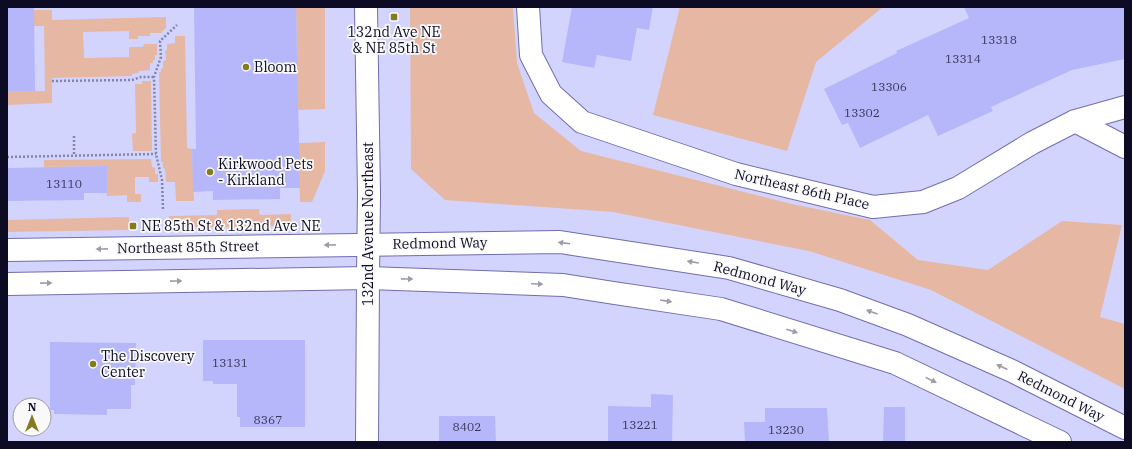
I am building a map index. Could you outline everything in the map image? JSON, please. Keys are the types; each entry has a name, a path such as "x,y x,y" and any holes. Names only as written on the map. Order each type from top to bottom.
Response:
{"main road":[{"name":"132nd Avenue Northeast","path":"366,7 369,194 367,442"},
{"name":"Northeast 86th Place","path":"528,7 531,55 551,94 582,122 736,174 873,207 923,202 958,188 1032,143 1075,121 1125,107"},
{"path":"1075,121 1125,147"},
{"name":"Redmond Way","path":"369,244 560,242 729,268 840,300 908,325 1012,371 1125,428"},
{"name":"Northeast 85th Street","path":"7,250 369,244"},
{"path":"7,284 368,278 563,285 722,309 895,363 1060,442"}],"path":[{"path":"163,208 162,180 156,154 154,77 161,57 160,41 177,25"},
{"path":"52,81 132,80 141,77 154,77"},
{"path":"74,136 74,156"},
{"path":"7,157 156,154"}],"shaded area":[{"path":"296,7 325,7 325,109 298,110"},
{"path":"410,7 513,7 517,63 534,113 581,151 792,204 870,220 918,260 988,270 1062,221 1122,225 1100,317 1125,324 1125,389 931,290 809,251 613,212 445,200 411,169"},
{"path":"680,7 883,7 816,62 787,151 653,115"},
{"path":"34,10 52,10 52,20 166,17 166,28 162,31 162,33 150,33 150,36 138,36 138,39 129,39 129,31 83,32 84,58 129,57 129,47 143,47 144,44 157,44 157,55 155,55 155,60 153,60 153,63 150,63 150,70 139,71 138,73 132,74 132,76 52,78 52,103 7,105 7,91 45,91 44,26 34,26"},
{"path":"175,36 185,36 187,148 192,149 194,201 176,201 175,182 166,182 165,169 163,168 163,162 161,162 159,72 161,72 161,69 163,68 163,61 166,60 165,51 167,50 167,44 175,43"},
{"path":"142,81 151,81 152,151 133,151 132,134 136,133 135,84 142,84"},
{"path":"325,142 325,171 312,202 300,202 299,143"},
{"path":"151,159 152,167 155,168 155,174 158,174 158,182 149,182 149,177 135,177 135,194 141,194 141,202 127,202 127,195 107,196 106,166 44,167 44,160"},
{"path":"259,209 260,215 291,214 291,226 169,228 169,216 217,215 217,210"},
{"path":"129,217 129,230 7,232 7,220"}],"building":[{"path":"7,7 34,7 35,91 7,91"},
{"name":"Bloom","path":"194,7 296,7 300,188 280,188 280,199 213,200 213,191 193,192 192,149 196,149"},
{"path":"572,7 653,7 649,30 637,28 631,61 597,55 594,68 562,62"},
{"path":"964,7 1125,7 1125,59 1072,70 991,107 993,111 938,136 928,115 860,148 848,123 842,125 824,89 897,53 896,51 969,18"},
{"path":"107,166 107,193 84,193 84,200 7,201 7,168"},
{"path":"203,340 305,340 305,427 240,427 240,417 237,417 237,384 213,384 213,381 203,381"},
{"name":"The Discovery Center","path":"50,342 136,343 135,385 131,385 131,409 107,409 107,415 54,414 54,410 52,410 52,397 50,397"},
{"path":"651,394 673,395 672,442 608,442 608,406 651,407"},
{"path":"884,407 905,407 905,442 883,442"},
{"path":"765,408 827,408 829,442 745,442 744,422 765,422"},
{"path":"439,416 495,416 496,442 439,442"}],"place":[{"name":"132nd Ave NE & NE 85th St","path":"394,17"},
{"name":"Bloom","path":"246,67"},
{"name":"Kirkwood Pets - Kirkland","path":"210,172"},
{"name":"NE 85th St & 132nd Ave NE","path":"133,226"},
{"name":"The Discovery Center","path":"93,364"}]}
